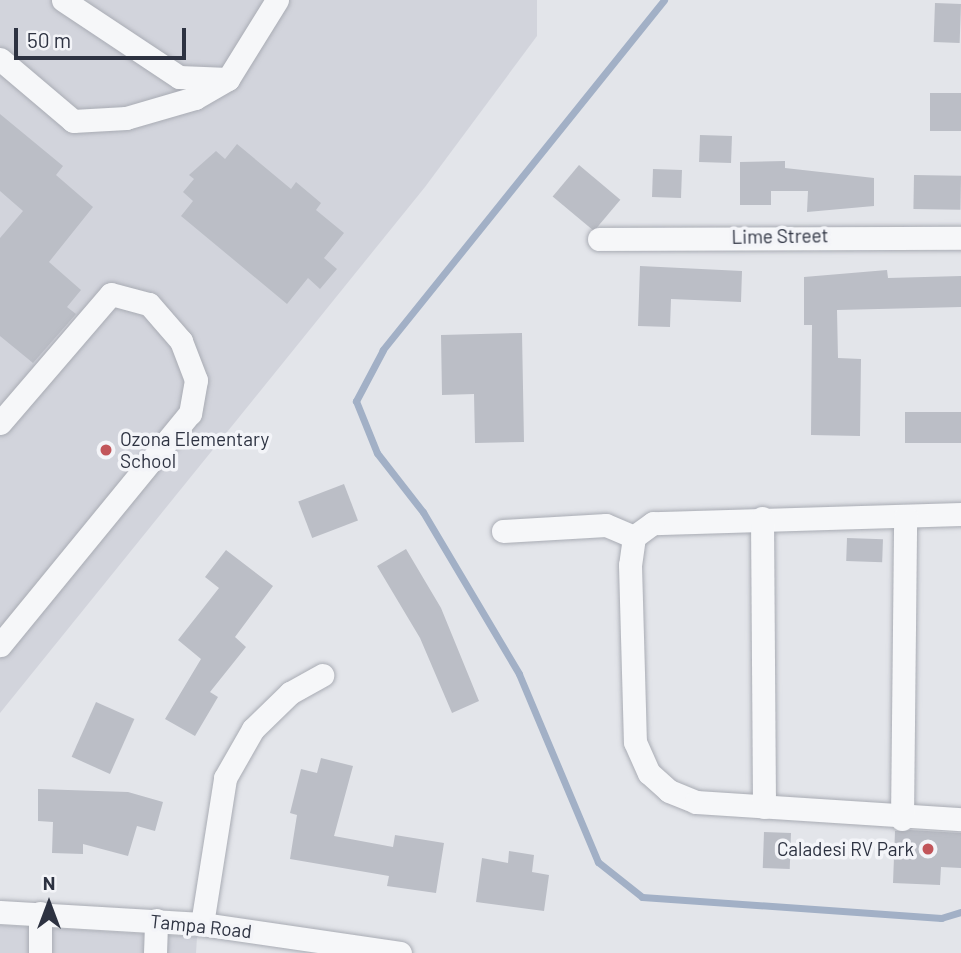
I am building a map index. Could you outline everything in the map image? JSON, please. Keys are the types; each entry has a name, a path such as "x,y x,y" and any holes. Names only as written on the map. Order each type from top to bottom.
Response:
{"street":[{"path":"63,0 179,77 228,79"},
{"path":"0,59 73,121 126,118 195,98 228,79 277,0"},
{"name":"Lime Street","path":"598,239 961,238"},
{"path":"0,423 111,294 149,304 181,341 196,380 190,413 0,645"},
{"path":"634,537 653,523 961,514"},
{"path":"902,819 905,516"},
{"path":"762,518 764,807"},
{"path":"503,531 606,525 634,537"},
{"path":"634,537 635,742 649,773 696,802 902,819 961,819"},
{"path":"202,924 225,778 253,729 290,693 323,675"},
{"name":"Tampa Road","path":"0,912 202,924 371,951 400,953"},
{"path":"40,913 40,953"},
{"path":"155,953 156,920"}],"shaded area":[{"name":"Ozona Elementary School","path":"0,0 537,0 537,36 425,187 0,713"},
{"path":"0,925 197,937 196,953 0,953"}],"building":[{"path":"935,3 961,4 960,43 934,42"},
{"path":"930,93 961,93 961,131 930,131"},
{"path":"0,114 63,166 56,175 93,207 49,262 81,290 67,307 76,314 33,363 0,336 0,238 23,211 0,191"},
{"path":"700,135 732,136 731,163 699,162"},
{"path":"237,144 291,189 296,182 321,203 316,210 344,233 324,258 337,269 320,289 308,278 287,304 181,216 193,201 183,192 194,179 189,175 216,151 225,159"},
{"path":"785,161 785,168 874,178 874,206 807,212 808,191 771,191 771,205 740,205 740,162"},
{"path":"579,165 620,200 594,231 553,196"},
{"path":"653,169 682,170 681,198 652,197"},
{"path":"914,175 961,176 960,210 913,209"},
{"path":"640,266 742,271 741,302 671,299 670,327 638,326"},
{"path":"887,270 888,278 961,276 961,307 837,310 838,358 861,359 860,436 811,435 812,325 804,325 804,277"},
{"path":"522,333 524,442 475,443 474,394 442,395 441,335"},
{"path":"905,412 961,412 961,443 905,443"},
{"path":"344,484 358,520 312,538 298,502"},
{"path":"847,538 883,539 882,562 846,561"},
{"path":"406,549 441,608 479,701 452,713 420,638 377,566"},
{"path":"226,550 273,586 235,637 246,647 210,692 218,697 195,736 165,719 201,659 178,640 219,588 205,577"},
{"path":"96,702 134,719 110,774 72,757"},
{"path":"321,758 353,766 334,836 393,847 395,835 444,843 436,893 387,886 389,876 290,859 297,815 290,813 301,769 317,773"},
{"path":"38,789 128,792 163,802 155,831 137,826 128,856 83,844 83,854 52,853 53,822 38,821"},
{"name":"Caladesi RV Park","path":"895,831 961,833 961,868 941,867 940,885 893,883"},
{"path":"764,832 791,833 790,869 763,868"},
{"path":"509,851 534,855 532,872 549,875 544,911 476,902 482,858 508,863"}],"waterway":[{"path":"664,0 383,350 356,401 377,453 423,512 519,674 598,862 642,897 941,918 961,912"}],"place":[{"name":"Ozona Elementary School","path":"106,450"},
{"name":"Caladesi RV Park","path":"928,849"}]}
